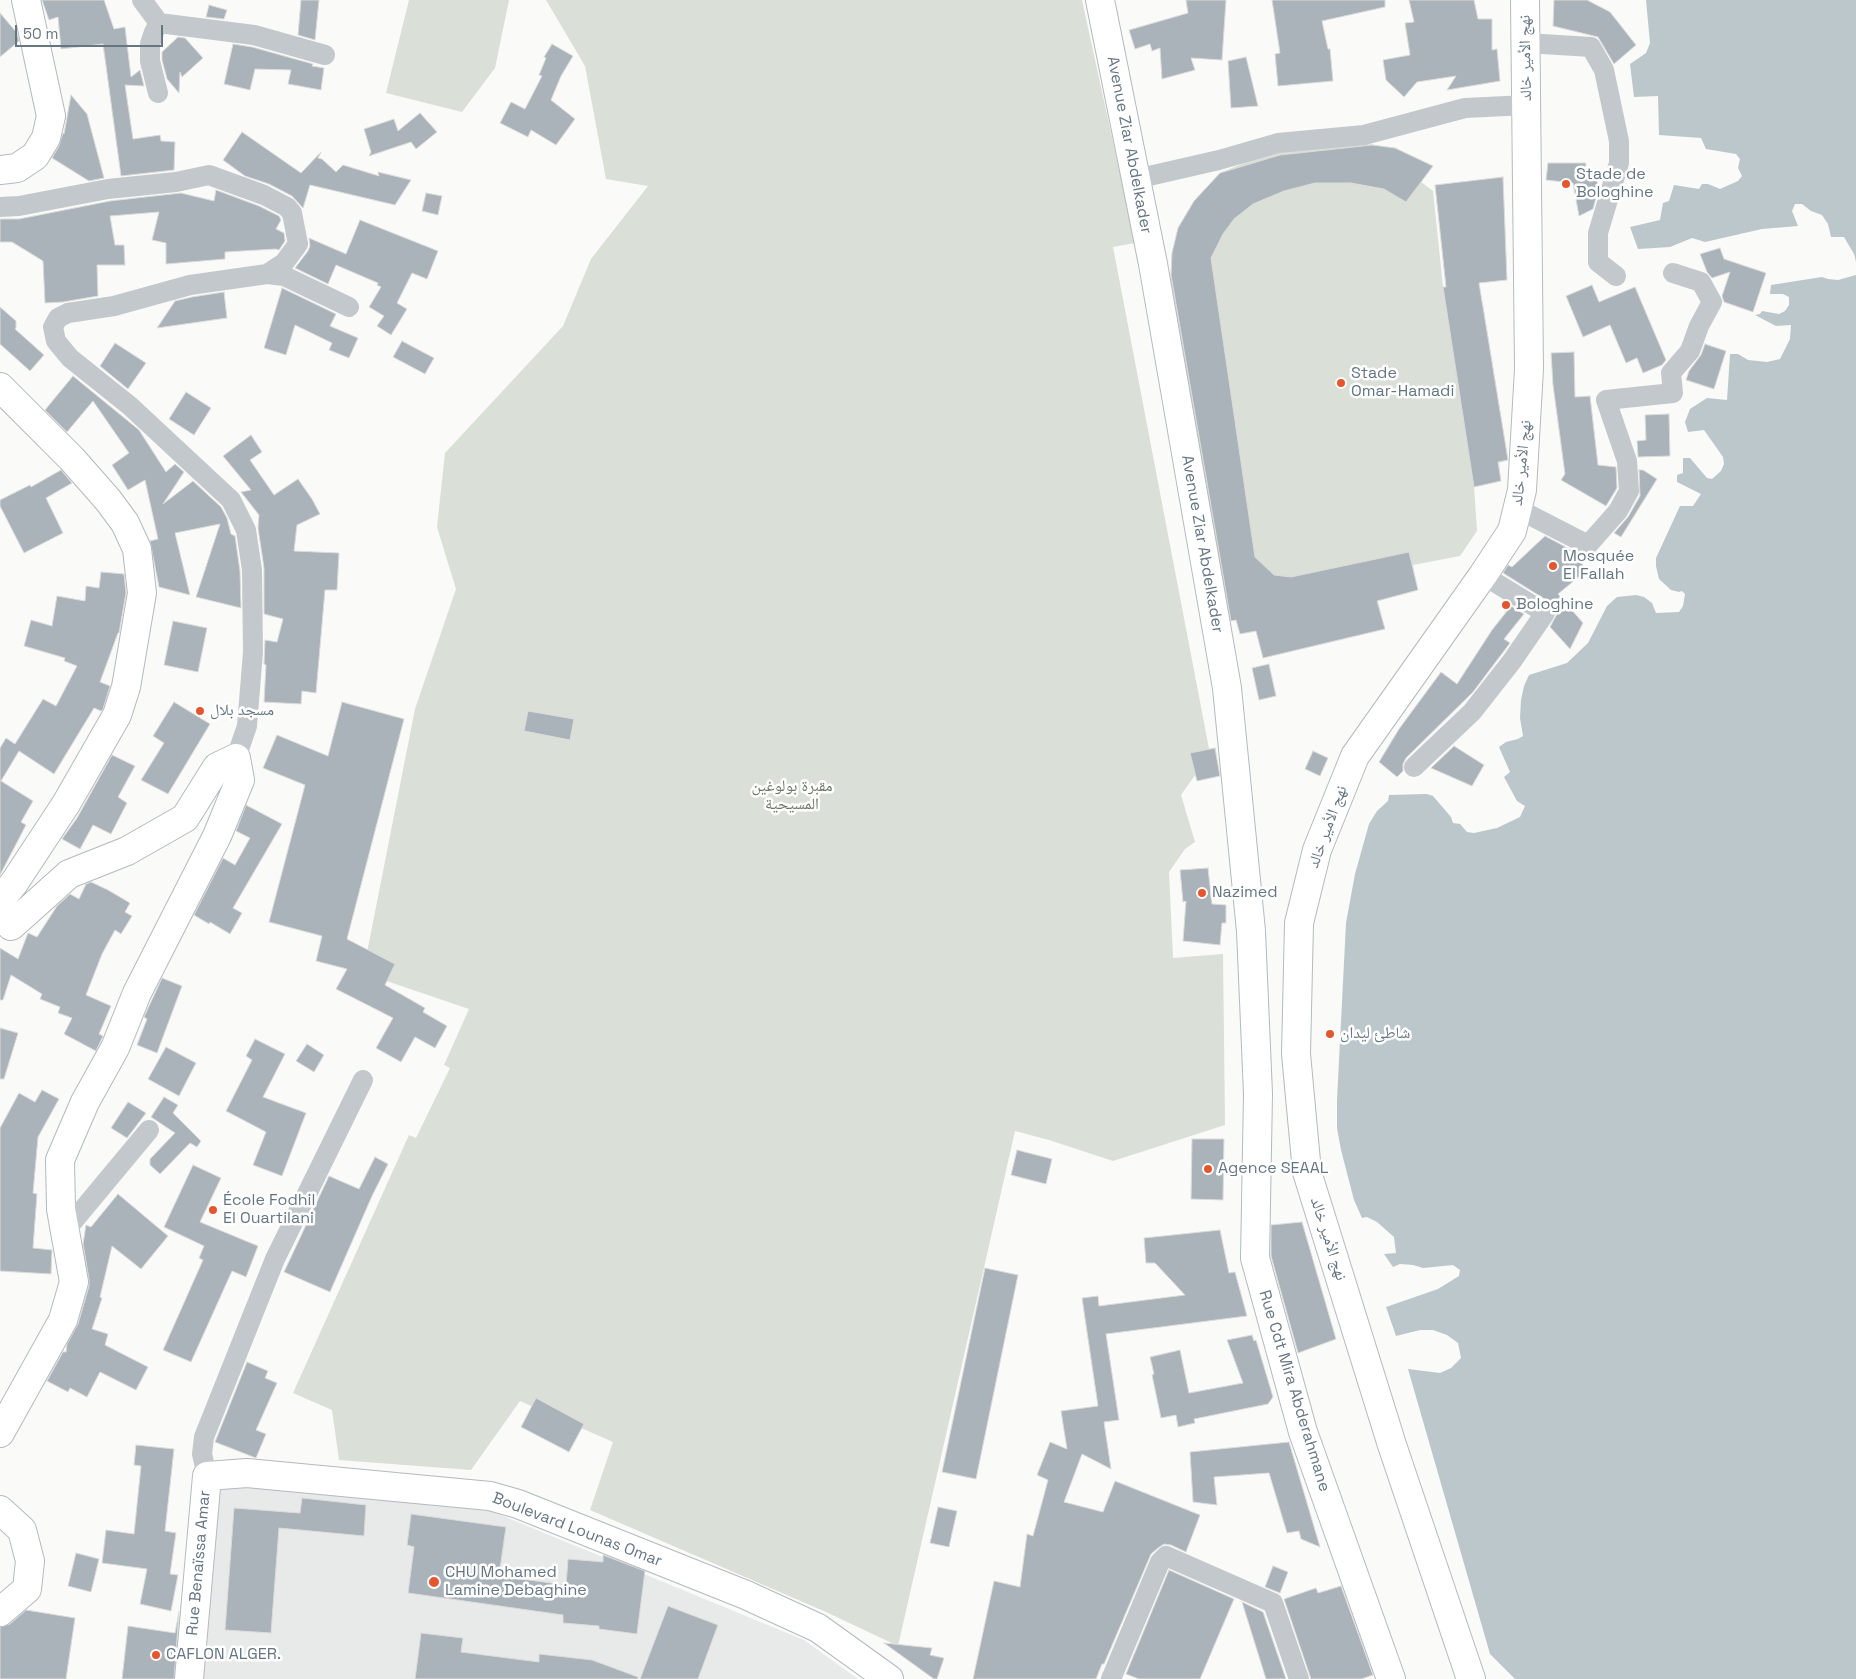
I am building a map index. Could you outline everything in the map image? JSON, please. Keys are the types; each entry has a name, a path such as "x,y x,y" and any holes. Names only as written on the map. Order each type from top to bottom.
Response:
{"main road":[{"path":"0,170 17,168 36,156 46,138 51,116 26,0"},
{"name":"Avenue Ziar Abdelkader","path":"1102,0 1186,451 1226,688 1251,931 1258,1094"},
{"name":"نهج الأمير خالد","path":"1471,1679 1392,1445 1307,1172 1296,1054 1299,923 1317,850 1355,756 1483,576 1512,531 1518,509 1522,490 1529,369 1525,0"},
{"path":"0,387 72,459 108,500 125,523 137,549 142,593 126,687 116,716 66,804 14,883 1,914 11,926 69,874 127,851 185,818 217,767 236,758 240,780 217,836 172,920 137,993 115,1048 85,1102 60,1160 61,1210 74,1282 63,1320 0,1433"},
{"name":"Rue Cdt Mira Abderahmane","path":"1258,1094 1255,1258 1303,1432 1391,1679"},
{"name":"Boulevard Lounas Omar","path":"207,1476 247,1473 490,1496 518,1504 746,1595 818,1628 889,1679"},
{"name":"Rue Benaïssa Amar","path":"189,1679 207,1476"},
{"path":"0,1510 22,1530 30,1561 27,1589 0,1612"}],"street":[{"path":"142,0 159,24 254,35 325,55"},
{"path":"158,93 150,61 150,44 159,24"},
{"path":"1526,43 1592,47 1604,70 1619,141 1619,163 1598,233 1598,262 1616,276"},
{"path":"1136,179 1218,160 1278,143 1364,135 1465,108 1527,105"},
{"path":"0,208 108,189 176,182 209,175 264,195 287,207 292,213 298,244 284,263 267,274"},
{"path":"1518,509 1588,546 1618,510 1629,491 1627,461 1606,400 1673,393 1671,373 1690,351 1699,326 1712,302 1701,282 1673,273"},
{"path":"236,758 247,726 254,652 252,570 246,530 231,500 130,406 70,358 56,341 53,327 58,318 68,313 114,306 190,285 267,274 284,276 349,308"},
{"path":"1414,767 1472,712 1512,661 1544,613 1483,576"},
{"path":"207,1476 202,1454 204,1437 275,1259 363,1080"},
{"path":"65,1231 148,1130"},
{"path":"1115,1678 1141,1605 1160,1562 1166,1556 1273,1603 1299,1679"}],"shaded area":[{"path":"1646,0 1856,0 1856,262 1854,254 1844,237 1831,237 1828,224 1822,215 1811,211 1802,204 1795,204 1792,211 1798,226 1762,229 1705,242 1692,238 1670,247 1638,249 1630,227 1660,220 1663,203 1669,201 1674,185 1699,189 1702,184 1708,184 1720,189 1738,181 1742,176 1738,168 1740,159 1736,154 1706,149 1701,138 1659,135 1658,96 1634,97 1630,64 1646,53 1650,43"},
{"path":"1856,275 1856,1679 1515,1679 1490,1654 1408,1369 1440,1373 1451,1368 1461,1358 1458,1343 1447,1335 1433,1330 1420,1330 1396,1336 1386,1307 1438,1289 1459,1276 1460,1270 1453,1265 1423,1268 1400,1264 1393,1267 1384,1254 1396,1253 1394,1237 1377,1222 1367,1217 1362,1218 1354,1200 1341,1150 1337,1128 1337,1100 1346,923 1355,874 1369,824 1377,811 1388,801 1389,795 1427,794 1433,796 1451,817 1453,823 1460,824 1467,832 1474,833 1497,828 1520,817 1525,806 1517,801 1504,777 1510,772 1499,747 1506,742 1523,736 1520,718 1521,700 1529,675 1567,663 1588,643 1607,606 1617,597 1636,595 1644,597 1652,603 1656,613 1679,612 1683,606 1685,594 1682,591 1671,590 1659,579 1656,566 1656,558 1680,506 1693,506 1701,494 1677,482 1677,475 1683,473 1683,458 1690,458 1707,478 1712,479 1721,471 1724,464 1723,457 1704,430 1688,432 1685,422 1690,409 1707,398 1727,400 1730,354 1738,354 1748,360 1767,362 1780,359 1790,339 1791,325 1776,326 1755,315 1760,314 1762,311 1779,314 1785,311 1789,305 1789,297 1783,294 1770,294 1771,285 1822,277 1838,280"},
{"name":"CHU Mohamed Lamine Debaghine","path":"220,1486 253,1486 491,1511 804,1640 858,1679 198,1679 213,1494"}],"green space":[{"path":"409,0 509,0 495,68 462,112 386,93"},
{"name":"مقبرة بولوغين المسيحية","path":"546,0 1082,0 1135,243 1113,247 1210,754 1181,795 1195,842 1185,849 1169,872 1173,958 1223,954 1225,1125 1113,1161 1015,1131 898,1646 826,1612 590,1510 613,1442 520,1401 471,1470 339,1460 332,1410 293,1393 409,1135 416,1138 450,1068 444,1065 469,1009 363,973 415,709 456,589 437,527 445,453 563,326 591,259 648,186 606,179 585,66"},
{"name":"Stade Omar-Hamadi","path":"1360,143 1395,148 1433,166 1421,182 1433,191 1443,287 1472,284 1474,305 1483,304 1508,460 1499,463 1501,481 1474,487 1477,531 1460,556 1413,565 1418,590 1378,601 1385,629 1263,658 1256,631 1240,634 1236,620 1227,621 1170,291 1172,253 1178,228 1194,201 1220,173 1275,150"}],"building":[{"path":"42,0 104,0 114,29 125,27 131,77 140,70 144,86 125,85 133,139 160,135 161,141 175,142 174,170 121,176 103,44 61,49 58,17 49,20"},
{"path":"301,0 319,0 315,40 298,35"},
{"path":"1186,0 1226,0 1222,60 1191,58 1195,70 1162,79 1160,48 1152,51 1150,44 1135,49 1129,30 1188,13"},
{"path":"1272,0 1385,0 1385,7 1322,21 1328,49 1330,49 1333,81 1278,86 1275,54 1280,53"},
{"path":"1409,0 1474,0 1478,19 1492,19 1492,50 1497,49 1500,81 1447,90 1456,76 1417,82 1404,97 1386,80 1383,60 1410,55 1405,23 1414,22"},
{"path":"1554,0 1587,0 1610,12 1636,45 1614,64 1598,37 1553,26"},
{"path":"209,5 227,10 224,19 206,17"},
{"path":"0,13 17,33 19,41 0,57"},
{"path":"178,37 185,38 203,58 182,77 180,72 179,93 167,79 162,60 162,52"},
{"path":"233,44 252,47 324,68 321,90 288,84 291,70 255,69 250,90 224,84"},
{"path":"552,44 573,56 561,76 551,100 575,119 556,145 531,130 528,137 500,123 511,102 525,109 542,76 539,75 546,58 544,57"},
{"path":"1246,57 1258,106 1231,108 1228,61"},
{"path":"71,95 87,114 104,178 89,181 52,158 64,134"},
{"path":"420,113 437,132 416,149 411,142 369,156 371,152 364,129 394,119 398,131"},
{"path":"242,132 301,173 321,152 318,158 322,159 336,172 343,165 379,176 378,172 411,180 395,205 310,185 303,208 292,196 269,184 245,176 223,160"},
{"path":"1372,145 1395,148 1433,166 1406,202 1384,189 1351,183 1315,183 1284,191 1253,204 1234,219 1223,234 1211,258 1255,557 1274,575 1291,577 1409,552 1418,590 1377,601 1385,629 1263,658 1256,631 1240,634 1236,620 1231,621 1171,275 1172,253 1178,228 1194,201 1220,173 1280,155"},
{"path":"1548,163 1586,163 1585,172 1598,171 1597,194 1593,209 1579,216 1573,183 1546,180"},
{"path":"1503,177 1507,280 1479,283 1508,460 1498,462 1501,481 1474,487 1443,287 1446,287 1435,185"},
{"path":"216,190 259,206 279,216 281,220 276,229 284,233 285,241 279,250 225,252 225,259 166,264 166,243 152,240 159,212 110,216 115,245 124,245 125,265 97,265 98,296 45,303 43,261 12,242 0,242 0,219 19,219 110,201 181,193 214,201"},
{"path":"426,193 442,196 438,215 422,211"},
{"path":"360,220 438,251 427,279 412,273 397,303 407,309 391,335 377,326 384,316 369,307 381,287 377,285 378,283 336,265 328,284 295,268 308,251 310,246 309,238 346,254"},
{"path":"1720,248 1724,259 1766,273 1753,312 1724,302 1722,296 1730,272 1712,278 1707,272 1700,254"},
{"path":"1592,285 1599,302 1635,287 1666,360 1662,365 1643,373 1637,358 1626,363 1610,325 1583,337 1566,296"},
{"path":"282,288 336,314 330,326 358,338 349,358 329,350 332,343 295,325 286,355 264,348"},
{"path":"224,292 227,318 157,328 175,301"},
{"path":"0,307 16,321 15,329 44,355 30,371 0,344"},
{"path":"402,341 434,358 425,374 393,357"},
{"path":"115,343 146,363 128,389 100,366"},
{"path":"1705,344 1726,351 1714,389 1686,380 1689,371 1701,355"},
{"path":"1574,352 1575,397 1590,396 1598,465 1616,467 1617,488 1606,506 1561,480 1565,474 1553,385 1551,353"},
{"path":"73,376 139,430 166,472 175,464 184,472 163,504 193,481 221,507 227,518 231,534 235,536 240,571 241,608 196,597 220,524 175,533 190,595 159,587 150,541 158,539 145,480 128,490 112,465 129,453 93,401 67,432 45,410"},
{"path":"186,392 211,408 194,435 169,419"},
{"path":"1669,414 1670,456 1638,457 1637,441 1646,440 1645,415"},
{"path":"251,435 262,452 250,460 274,495 298,479 320,514 297,525 294,551 339,553 337,590 325,590 316,693 302,691 301,704 264,702 265,640 277,642 283,619 264,614 264,568 258,528 259,515 241,492 251,490 223,456"},
{"path":"61,470 72,483 46,498 63,533 24,553 0,506 0,500 30,485 31,487"},
{"path":"1639,470 1643,470 1657,479 1621,537 1614,533 1628,517 1640,496"},
{"path":"1545,536 1575,552 1573,553 1587,570 1558,594 1583,623 1570,649 1550,627 1557,614 1555,607 1503,573 1508,565 1512,567"},
{"path":"101,572 124,574 126,593 119,633 100,682 110,686 103,709 101,711 94,708 54,774 19,751 1,781 33,801 21,822 26,825 0,875 0,748 6,738 15,744 43,699 56,706 77,666 64,661 65,658 24,646 31,620 52,626 57,596 85,601 86,586 99,588"},
{"path":"1511,606 1524,614 1504,639 1510,643 1473,692 1406,758 1403,764 1403,771 1397,777 1379,762 1399,729 1441,672 1457,684 1492,630"},
{"path":"173,621 207,628 198,672 164,665"},
{"path":"1269,664 1276,696 1259,700 1252,668"},
{"path":"174,702 210,724 168,794 141,780 164,743 153,736"},
{"path":"342,702 404,719 347,939 395,964 385,985 425,1008 423,1012 447,1026 435,1048 415,1037 401,1062 376,1048 393,1018 336,989 347,969 316,961 322,936 269,922 305,785 263,768 277,735 328,756"},
{"path":"528,711 574,719 570,740 524,731"},
{"path":"1454,746 1484,765 1472,786 1431,768"},
{"path":"1215,748 1220,776 1197,781 1190,753"},
{"path":"1313,751 1328,758 1320,776 1305,769"},
{"path":"112,755 135,766 118,797 127,803 111,834 93,825 80,849 62,839 77,818"},
{"path":"246,805 282,824 233,908 242,913 230,934 194,915 223,858 235,865 250,838 236,831"},
{"path":"1208,868 1212,904 1226,905 1226,923 1222,923 1220,945 1183,941 1186,901 1183,902 1180,870"},
{"path":"91,882 130,903 125,912 132,916 121,934 115,930 102,954 86,995 111,1006 99,1034 103,1036 96,1051 64,1034 72,1018 58,1013 60,1007 40,999 42,994 11,975 3,1000 0,1000 0,948 18,959 28,933 37,937 57,906 70,894 79,899 86,884"},
{"path":"162,978 182,986 157,1053 137,1045 147,1019 144,1017"},
{"path":"0,1028 18,1033 4,1079 0,1079"},
{"path":"255,1039 285,1054 263,1097 306,1113 282,1176 253,1165 266,1132 226,1111 252,1060 246,1056"},
{"path":"307,1044 324,1055 314,1072 296,1061"},
{"path":"166,1047 196,1063 179,1096 148,1079"},
{"path":"42,1090 59,1099 38,1137 33,1193 37,1194 33,1248 52,1250 51,1274 0,1271 0,1128 19,1093 35,1102"},
{"path":"164,1097 178,1105 173,1113 201,1141 197,1147 190,1143 160,1174 150,1165 150,1159 175,1133 151,1117"},
{"path":"128,1102 146,1113 127,1138 111,1128"},
{"name":"Agence SEAAL","path":"1192,1139 1224,1139 1223,1200 1191,1199"},
{"path":"1017,1150 1052,1159 1046,1184 1011,1175"},
{"path":"375,1157 388,1164 330,1292 284,1272 329,1176 359,1189"},
{"path":"193,1165 221,1178 200,1222 258,1246 246,1277 232,1271 191,1362 163,1350 203,1260 199,1258 204,1246 164,1227"},
{"path":"118,1194 168,1236 141,1269 112,1246 100,1297 102,1298 92,1329 108,1334 105,1345 148,1367 136,1390 100,1372 87,1397 70,1388 68,1392 47,1381 63,1352 66,1352 67,1344 78,1324 89,1286 83,1244 86,1225 91,1227"},
{"path":"1302,1222 1336,1339 1298,1353 1271,1256 1271,1225"},
{"path":"1220,1230 1229,1273 1235,1272 1247,1316 1106,1334 1119,1420 1104,1422 1111,1469 1082,1454 1064,1502 1103,1512 1115,1481 1200,1515 1186,1552 1164,1544 1151,1554 1096,1679 973,1679 994,1581 1020,1587 1027,1534 1033,1536 1048,1480 1037,1475 1050,1442 1067,1449 1061,1411 1098,1406 1082,1298 1098,1296 1099,1306 1185,1295 1155,1263 1146,1263 1144,1238"},
{"path":"985,1268 1018,1275 976,1479 942,1472"},
{"path":"1252,1335 1254,1341 1256,1340 1273,1397 1268,1404 1194,1419 1195,1423 1178,1427 1176,1415 1161,1418 1150,1357 1180,1350 1189,1393 1243,1383 1227,1340"},
{"path":"247,1362 268,1371 265,1378 277,1383 256,1430 266,1434 256,1458 215,1442"},
{"path":"536,1398 584,1424 569,1452 521,1427"},
{"path":"1289,1442 1320,1547 1301,1539 1299,1531 1287,1533 1269,1473 1214,1477 1217,1505 1193,1502 1190,1452"},
{"path":"136,1445 174,1449 165,1531 176,1533 170,1574 178,1575 171,1611 140,1604 147,1569 102,1563 106,1530 134,1534 141,1466 134,1465"},
{"path":"302,1498 366,1505 364,1536 279,1528 271,1633 225,1630 234,1508 300,1513"},
{"path":"938,1507 957,1511 949,1547 930,1543"},
{"path":"411,1514 506,1527 499,1576 566,1585 568,1559 603,1562 603,1555 645,1571 637,1634 599,1629 599,1626 563,1623 563,1615 408,1593 414,1547 407,1545"},
{"path":"76,1553 99,1559 91,1592 68,1586"},
{"path":"1273,1566 1288,1572 1280,1593 1265,1587"},
{"path":"1169,1570 1234,1599 1200,1679 1139,1679 1126,1674"},
{"path":"1341,1586 1373,1675 1361,1679 1311,1679 1284,1599 1316,1588 1318,1593"},
{"path":"1242,1602 1263,1612 1286,1679 1266,1679"},
{"path":"668,1606 718,1625 698,1679 640,1679"},
{"path":"26,1610 75,1618 66,1679 0,1679 0,1627 10,1624"},
{"name":"CAFLON ALGER.","path":"179,1612 174,1679 122,1679 128,1626 175,1633"},
{"path":"421,1633 463,1638 461,1652 539,1662 539,1654 592,1660 638,1677 638,1679 415,1679"},
{"path":"884,1643 932,1648 930,1655 944,1658 937,1679 934,1679"}],"place":[{"name":"Stade de Bologhine","path":"1566,184"},
{"name":"Stade Omar-Hamadi","path":"1341,383"},
{"name":"Mosquée El Fallah","path":"1553,566"},
{"name":"Bologhine","path":"1506,605"},
{"name":"مسجد بلال","path":"200,711"},
{"name":"Nazimed","path":"1202,893"},
{"name":"شاطئ ليدان","path":"1330,1034"},
{"name":"Agence SEAAL","path":"1208,1169"},
{"name":"École Fodhil El Ouartilani","path":"213,1210"},
{"name":"CHU Mohamed Lamine Debaghine","path":"434,1582"},
{"name":"CAFLON ALGER.","path":"156,1655"}]}
